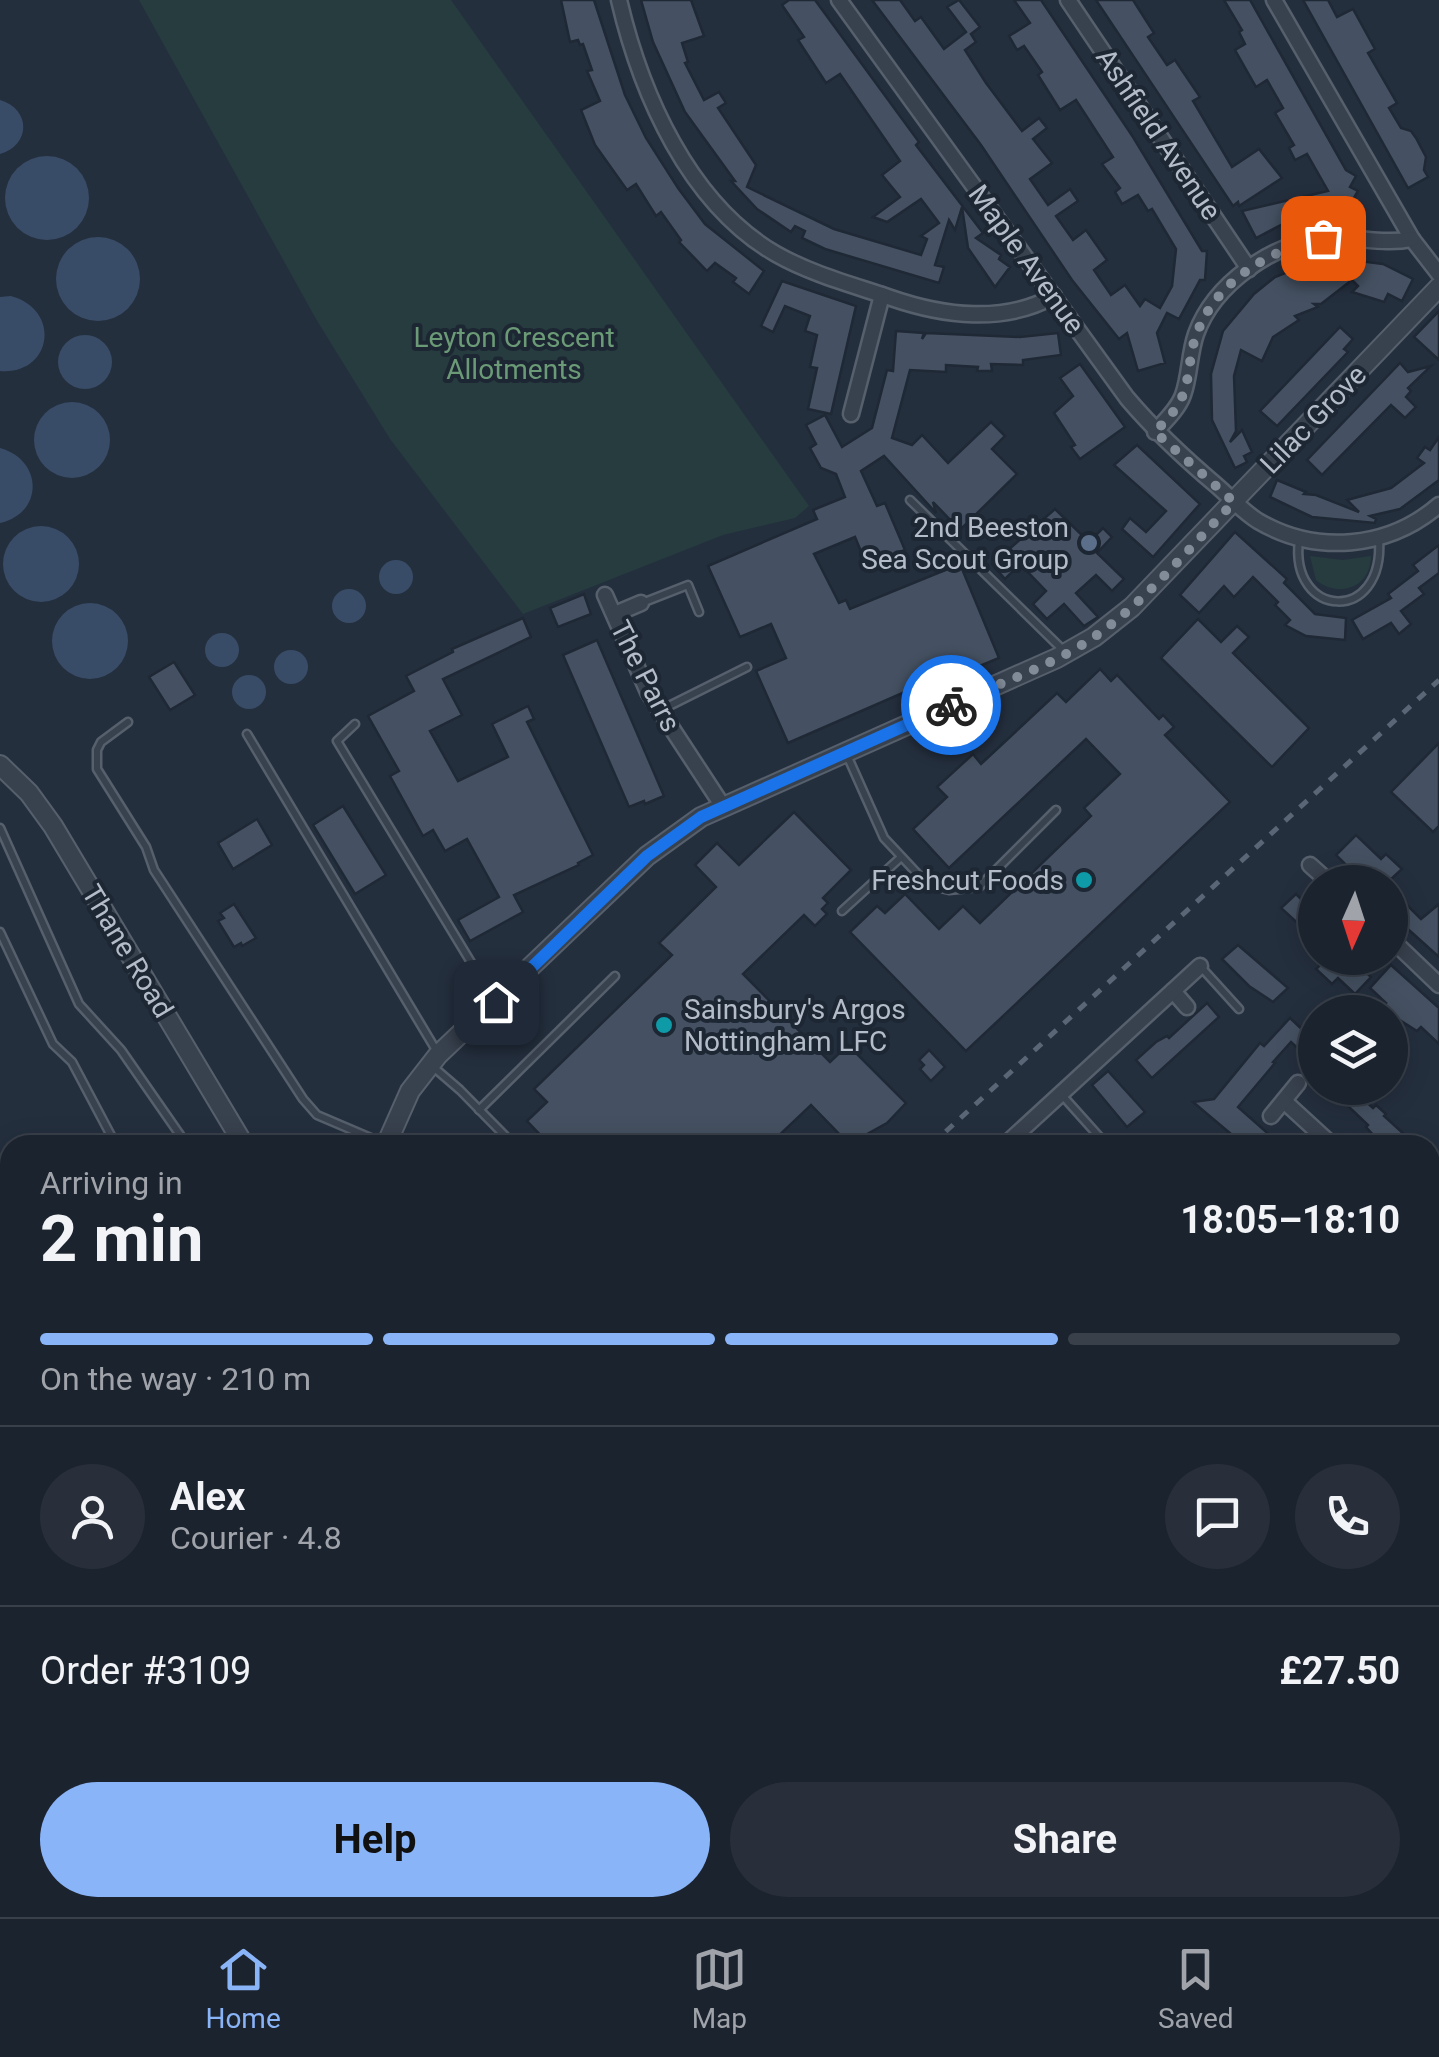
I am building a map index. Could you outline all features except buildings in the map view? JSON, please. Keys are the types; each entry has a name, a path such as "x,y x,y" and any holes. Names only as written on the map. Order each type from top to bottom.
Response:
{"street":[{"path":"619,0 655,103 693,174 710,198 744,231 780,256 882,295 936,309 1018,312 1054,296"},
{"name":"Maple Avenue","path":"839,0 1155,432 1258,521 1299,538 1340,543 1379,538"},
{"name":"Ashfield Avenue","path":"1068,0 1249,269"},
{"path":"1274,0 1412,239 1439,274"},
{"path":"1155,432 1183,397 1197,332 1210,308 1222,291 1249,269 1299,243 1323,238 1396,242 1412,239"},
{"name":"Lilac Grove","path":"390,1135 410,1091 434,1060 647,856 722,805 1066,653 1132,607 1439,287"},
{"path":"851,414 882,295"},
{"path":"1379,538 1420,520 1439,504"},
{"name":"The Parrs","path":"606,594 659,711 722,805"},
{"path":"615,614 640,603"},
{"name":"Thane Road","path":"0,765 29,793 53,826 238,1135"},
{"path":"1408,955 1439,985"},
{"path":"1016,1135 1200,966"},
{"path":"1173,991 1186,1007"},
{"path":"1271,1116 1298,1083"},
{"path":"1284,1100 1321,1135"}],"lane":[{"path":"910,500 1066,653"},
{"path":"1299,538 1296,560 1302,580 1321,598 1347,600 1367,590 1375,579 1379,538"},
{"path":"640,603 688,585 699,612"},
{"path":"659,711 746,666"},
{"path":"128,722 101,742 97,769 146,847 154,870 303,1099 318,1115 363,1135"},
{"path":"355,724 337,741 496,1002"},
{"path":"247,734 434,1060 504,1135"},
{"path":"846,752 884,838 928,885 949,890 979,887 1056,810"},
{"path":"0,828 79,1004 121,1050 179,1135"},
{"path":"842,911 900,858"},
{"path":"0,932 53,1044 72,1062 111,1135"},
{"path":"1200,966 1238,1009"},
{"path":"479,1110 615,976"},
{"path":"1061,1094 1098,1135"}],"green space":[{"name":"Leyton Crescent Allotments","path":"139,0 451,0 809,506 795,518 723,535 523,614 390,439 316,319"},
{"path":"1310,556 1343,560 1371,556 1370,567 1366,576 1352,587 1334,589 1316,580"}],"water":[{"path":"0,100 17,111 23,127 17,143 0,154"},
{"path":"47,156 70,163 82,175 89,198 82,221 70,233 47,240 24,233 12,221 5,198 12,175 24,163"},
{"path":"98,237 121,244 133,256 140,279 133,302 121,314 98,321 75,314 63,302 56,279 63,256 75,244"},
{"path":"11,296 27,303 38,314 44,340 31,363 17,370 0,371 0,297"},
{"path":"85,335 104,343 112,362 104,381 85,389 66,381 58,362 66,343"},
{"path":"72,402 99,413 110,440 99,467 72,478 45,467 34,440 45,413"},
{"path":"0,448 24,463 33,486 25,509 0,523"},
{"path":"41,526 68,537 79,564 68,591 41,602 14,591 3,564 14,537"},
{"path":"396,560 408,565 413,577 408,589 396,594 384,589 379,577 384,565"},
{"path":"349,589 361,594 366,606 361,618 349,623 337,618 332,606 337,594"},
{"path":"90,603 117,614 128,641 117,668 90,679 63,668 52,641 63,614"},
{"path":"222,633 234,638 239,650 234,662 222,667 210,662 205,650 210,638"},
{"path":"291,650 303,655 308,667 303,679 291,684 279,679 274,667 279,655"},
{"path":"249,675 261,680 266,692 261,704 249,709 237,704 232,692 237,680"}],"railway":[{"path":"942,1135 1439,680"}],"way so far":[{"path":"951,705 1057,658 1094,637 1132,607 1234,502 1155,432 1183,397 1197,332 1222,291 1277,253 1323,238"}],"place":[{"name":"2nd Beeston Sea Scout Group","path":"1089,543"},
{"name":"Freshcut Foods","path":"1084,880"},
{"name":"Sainsbury's Argos Nottingham LFC","path":"664,1025"}],"route":[{"path":"496,1002 647,856 701,817 951,705"}]}
